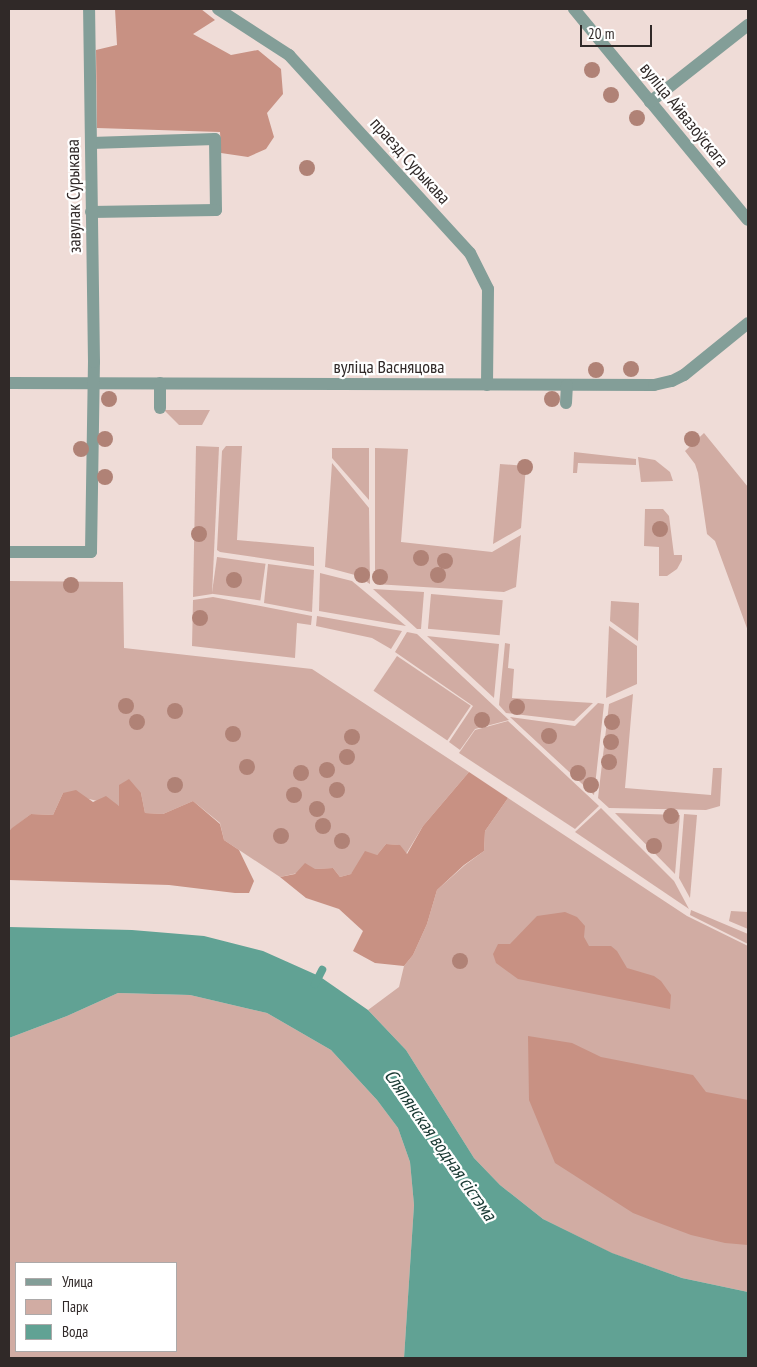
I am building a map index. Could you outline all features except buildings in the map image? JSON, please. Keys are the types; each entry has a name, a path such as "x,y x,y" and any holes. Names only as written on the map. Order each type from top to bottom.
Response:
{"street":[{"name":"завулак Сурыкава","path":"9,552 91,552 93,383 89,9"},
{"name":"праезд Сурыкава","path":"218,9 289,55 470,253 488,289 487,385"},
{"name":"вуліца Айвазоўскага","path":"574,9 748,220"},
{"path":"650,102 748,25"},
{"path":"91,143 215,139 216,210 91,212"},
{"name":"вуліца Васняцова","path":"9,383 639,386 672,381 714,352 748,323"},
{"path":"160,383 160,408"},
{"path":"566,403 567,385"}],"green space":[{"path":"164,410 210,410 202,425 179,425"},
{"path":"704,433 748,487 748,631 715,541 707,534 698,473 695,464 685,451"},
{"path":"196,446 219,447 212,594 193,597"},
{"path":"226,446 242,446 237,540 314,547 314,566 217,550 222,451"},
{"path":"332,448 369,448 369,500 332,458"},
{"path":"375,448 408,449 401,542 492,552 521,535 516,587 504,592 375,584"},
{"path":"574,452 636,459 636,465 578,463 577,473 573,473"},
{"path":"638,457 655,460 670,472 673,481 641,482"},
{"path":"332,463 369,508 370,584 355,575 325,567"},
{"path":"500,464 526,466 521,528 493,544"},
{"path":"645,509 663,509 669,516 674,555 682,555 682,560 677,569 667,576 659,576 659,547 644,546"},
{"path":"217,557 266,564 260,600 212,594"},
{"path":"268,564 314,570 312,612 264,603"},
{"path":"320,573 352,581 406,626 319,611"},
{"path":"9,581 123,582 124,648 312,669 469,772 423,826 406,854 399,845 386,844 377,855 351,874 340,877 333,868 315,869 280,877 224,840 220,823 193,801 163,814 145,813 141,793 119,806 63,793 53,815 31,814 9,831"},
{"path":"373,589 424,592 421,629 417,629"},
{"path":"431,594 503,600 500,635 428,629"},
{"path":"213,597 312,616 311,625 297,623 295,658 192,646 193,600"},
{"path":"611,601 639,603 638,641 610,621"},
{"path":"317,616 402,631 391,649 372,638 316,626"},
{"path":"609,626 637,646 637,684 606,698"},
{"path":"407,632 417,634 509,720 475,729 460,750 449,742 473,706 395,652"},
{"path":"427,636 499,644 494,698"},
{"path":"505,643 510,644 508,668 514,669 512,698 593,703 574,721 506,713 499,705"},
{"path":"397,656 471,706 447,741 374,691"},
{"path":"633,694 625,788 711,795 713,768 722,768 720,806 706,810 609,808 598,798 609,704"},
{"path":"598,703 604,704 594,795 510,717 575,726"},
{"path":"508,721 599,806 575,829 459,753 475,730"},
{"path":"508,798 687,916 748,946 748,1292 682,1278 611,1253 543,1219 500,1185 474,1158 406,1050 368,1010 399,987 404,966 413,955 427,924 437,890 484,851 485,831"},
{"path":"601,808 674,881 689,909 575,832"},
{"path":"615,813 680,815 675,874"},
{"path":"684,814 697,815 690,898 679,878"},
{"path":"691,910 748,934 748,944 690,915"},
{"path":"731,911 748,912 748,929 729,921"},
{"path":"118,993 190,995 267,1013 331,1050 377,1100 398,1128 410,1162 414,1205 404,1358 9,1358 9,1038 67,1016"}],"shaded area":[{"path":"115,9 201,9 215,20 193,34 231,55 258,50 281,69 283,94 267,113 274,137 266,149 248,157 221,153 220,132 97,128 96,50 117,45"},
{"path":"469,772 508,798 485,831 484,851 464,865 437,890 427,924 413,955 404,966 375,963 353,951 363,931 339,909 306,898 280,877 295,874 305,863 315,869 333,868 340,877 351,874 365,851 377,855 386,844 400,845 407,854 423,826"},
{"path":"129,779 141,793 145,813 163,814 193,801 220,824 224,840 239,850 254,881 249,893 169,885 9,880 9,831 12,828 31,814 53,815 63,793 76,790 93,802 106,796 119,806 119,785"},
{"path":"565,912 577,917 585,926 584,937 589,946 611,946 617,951 627,968 654,976 661,981 671,995 670,1009 518,979 496,963 493,954 498,944 510,944 537,916"},
{"path":"528,1036 572,1043 601,1057 693,1075 706,1092 748,1100 748,1245 725,1243 691,1235 633,1213 555,1163 529,1100"}],"water":[{"name":"Сляпянская водная сістэма","path":"9,927 132,930 204,936 263,951 319,976 368,1010 406,1050 474,1158 500,1185 543,1219 612,1253 682,1278 748,1292 748,1358 404,1358 414,1205 410,1162 398,1128 377,1100 331,1050 267,1013 190,995 118,993 67,1016 9,1038"}],"waterway":[{"path":"315,984 322,970"}]}
